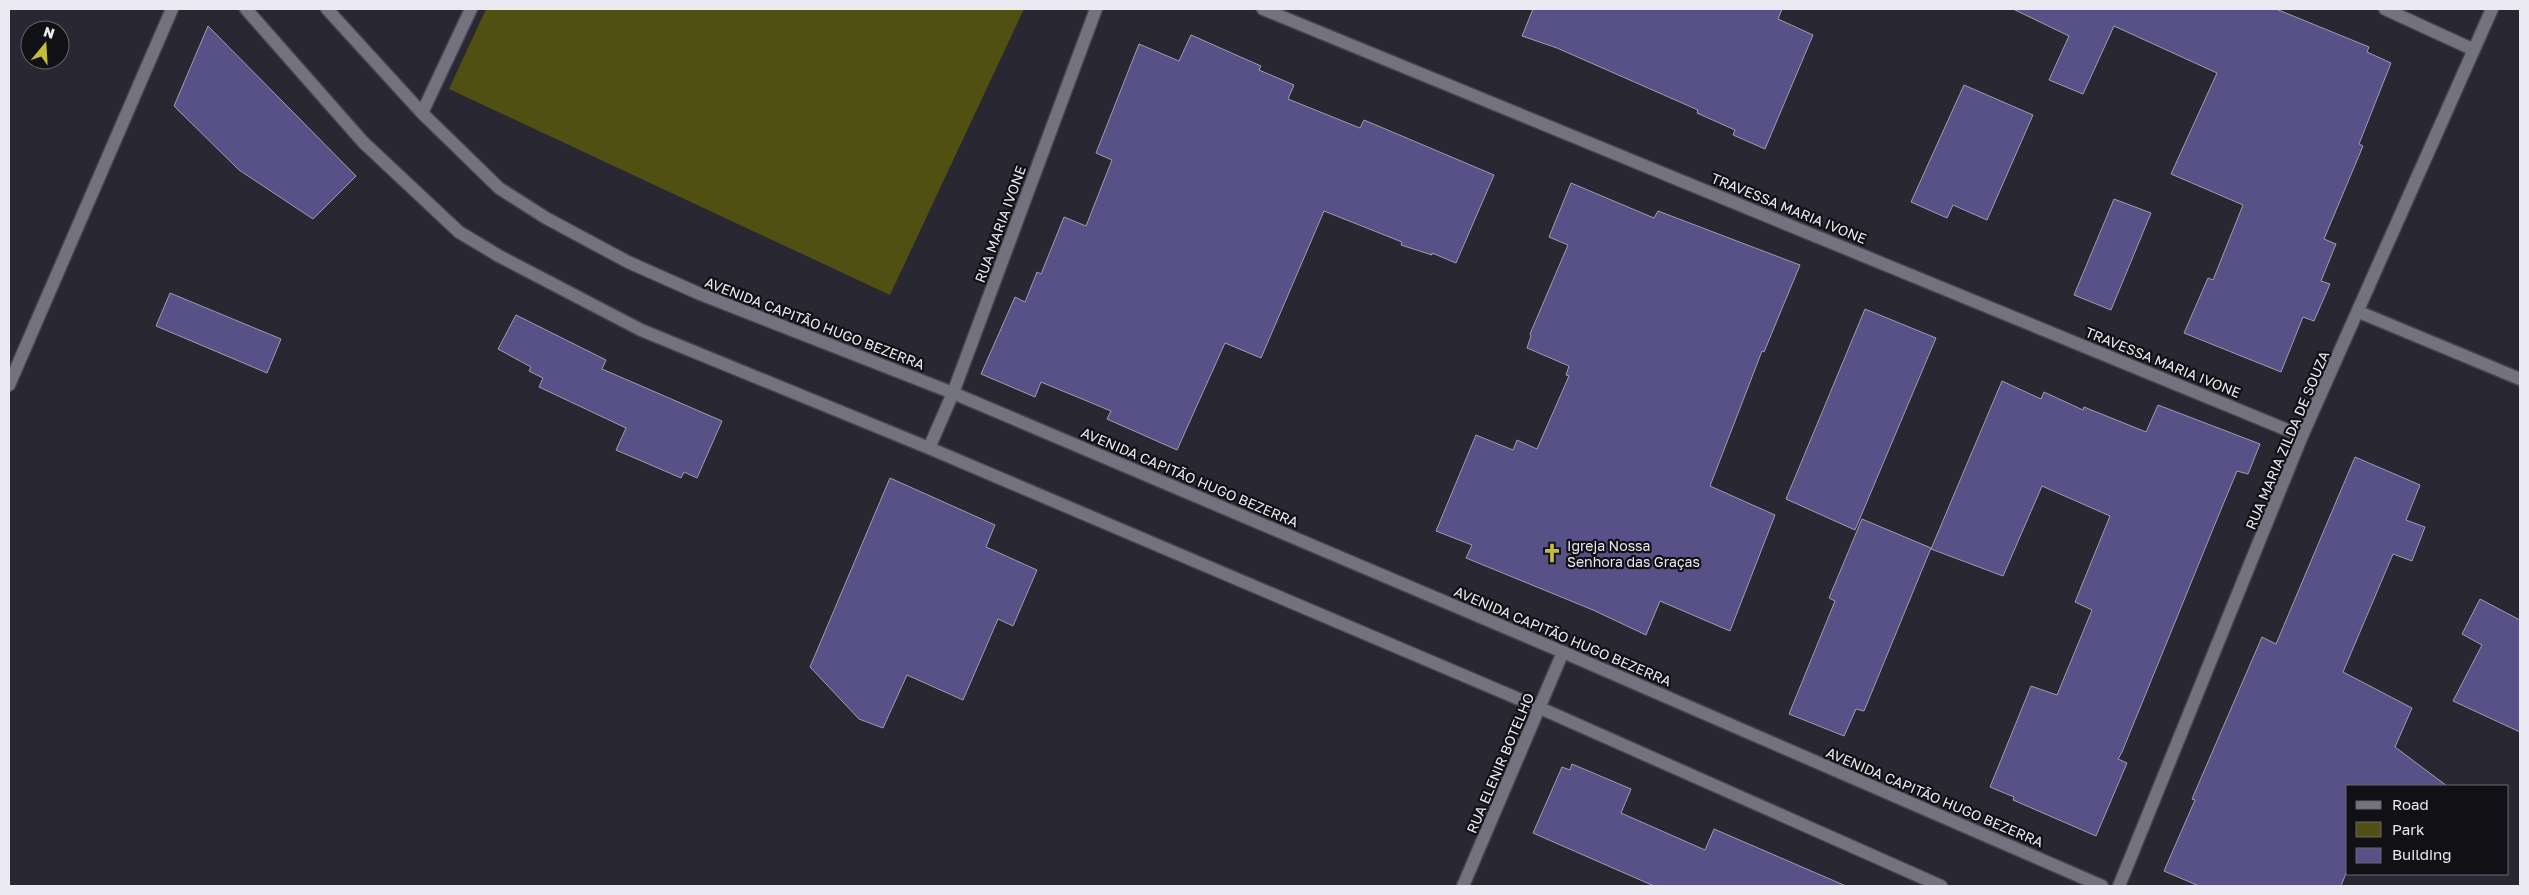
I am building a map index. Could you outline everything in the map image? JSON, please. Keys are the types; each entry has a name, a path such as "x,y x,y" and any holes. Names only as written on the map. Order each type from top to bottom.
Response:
{"street":[{"path":"9,385 172,9"},
{"path":"246,9 363,142 459,232 499,256 641,330 929,448 1540,708 1941,886"},
{"name":"AVENIDA CAPITÃO HUGO BEZERRA","path":"327,9 422,113 499,188 546,218 628,262 709,297 953,393 1563,652 2102,886"},
{"path":"422,113 471,9"},
{"name":"RUA MARIA IVONE","path":"929,448 953,393 1096,9"},
{"name":"TRAVESSA MARIA IVONE","path":"1263,9 2302,436"},
{"path":"2385,9 2472,49"},
{"name":"RUA MARIA ZILDA DE SOUZA","path":"2119,886 2302,436 2359,312 2472,49 2492,9"},
{"path":"2359,312 2520,379"},
{"name":"RUA ELENIR BOTELHO","path":"1463,886 1563,652"}],"green space":[{"path":"486,9 1024,9 890,295 449,89"}],"building":[{"path":"1533,9 1782,9 1778,19 1813,35 1765,149 1733,135 1735,130 1697,113 1698,110 1557,48 1522,36"},
{"path":"2013,9 2276,9 2369,47 2367,52 2391,63 2359,144 2363,146 2324,239 2336,244 2321,281 2330,284 2314,321 2303,317 2281,372 2184,333 2208,278 2213,280 2243,205 2171,174 2217,73 2114,26 2083,94 2049,80 2069,36"},
{"path":"208,26 356,176 313,219 239,170 174,106"},
{"path":"1191,35 1261,66 1259,70 1294,85 1288,99 1360,128 1364,120 1494,175 1456,263 1432,253 1432,255 1401,245 1402,242 1324,211 1261,358 1225,343 1177,450 1107,419 1111,411 1041,382 1035,397 981,374 1015,297 1025,302 1037,272 1041,274 1064,217 1086,226 1112,160 1096,153 1139,44 1179,61"},
{"path":"1964,85 2033,115 1987,220 1953,205 1947,218 1911,202"},
{"path":"1571,183 1654,218 1658,211 1800,265 1764,352 1762,351 1710,486 1775,515 1730,631 1660,601 1646,635 1593,610 1466,558 1472,545 1436,531 1476,435 1513,450 1517,440 1537,449 1569,376 1566,375 1569,366 1527,348 1530,334 1568,245 1549,237"},
{"path":"2114,199 2151,213 2111,310 2074,295"},
{"path":"170,293 281,339 267,373 156,326"},
{"path":"1865,309 1936,338 1855,530 1786,499"},
{"path":"516,315 606,360 602,369 722,421 697,478 684,472 681,478 616,450 626,428 539,387 543,378 529,371 531,367 498,349"},
{"path":"2002,381 2041,399 2044,392 2083,410 2084,407 2146,432 2158,405 2260,444 2248,474 2237,471 2118,759 2127,763 2096,836 2013,800 2014,797 1990,787 2031,686 2057,695 2092,610 2075,602 2110,516 2042,486 2003,576 1931,549"},
{"path":"2355,457 2420,485 2406,520 2425,527 2412,561 2393,554 2343,672 2412,708 2395,747 2446,785 2346,785 2346,873 2341,886 2199,886 2164,871 2195,800 2192,799 2262,637 2276,644"},
{"path":"890,478 995,525 986,547 1037,570 1013,626 998,619 963,700 907,675 883,728 859,719 810,667"},
{"path":"1862,519 1931,548 1864,711 1856,709 1844,736 1789,714 1835,601 1829,598"},
{"path":"2480,599 2520,620 2520,732 2453,701 2482,645 2462,634"},
{"path":"1572,764 1631,789 1621,813 1705,850 1714,829 1846,886 1654,886 1533,833 1562,767 1570,770"}],"place":[{"name":"Igreja Nossa Senhora das Graças","path":"1552,553"}]}
